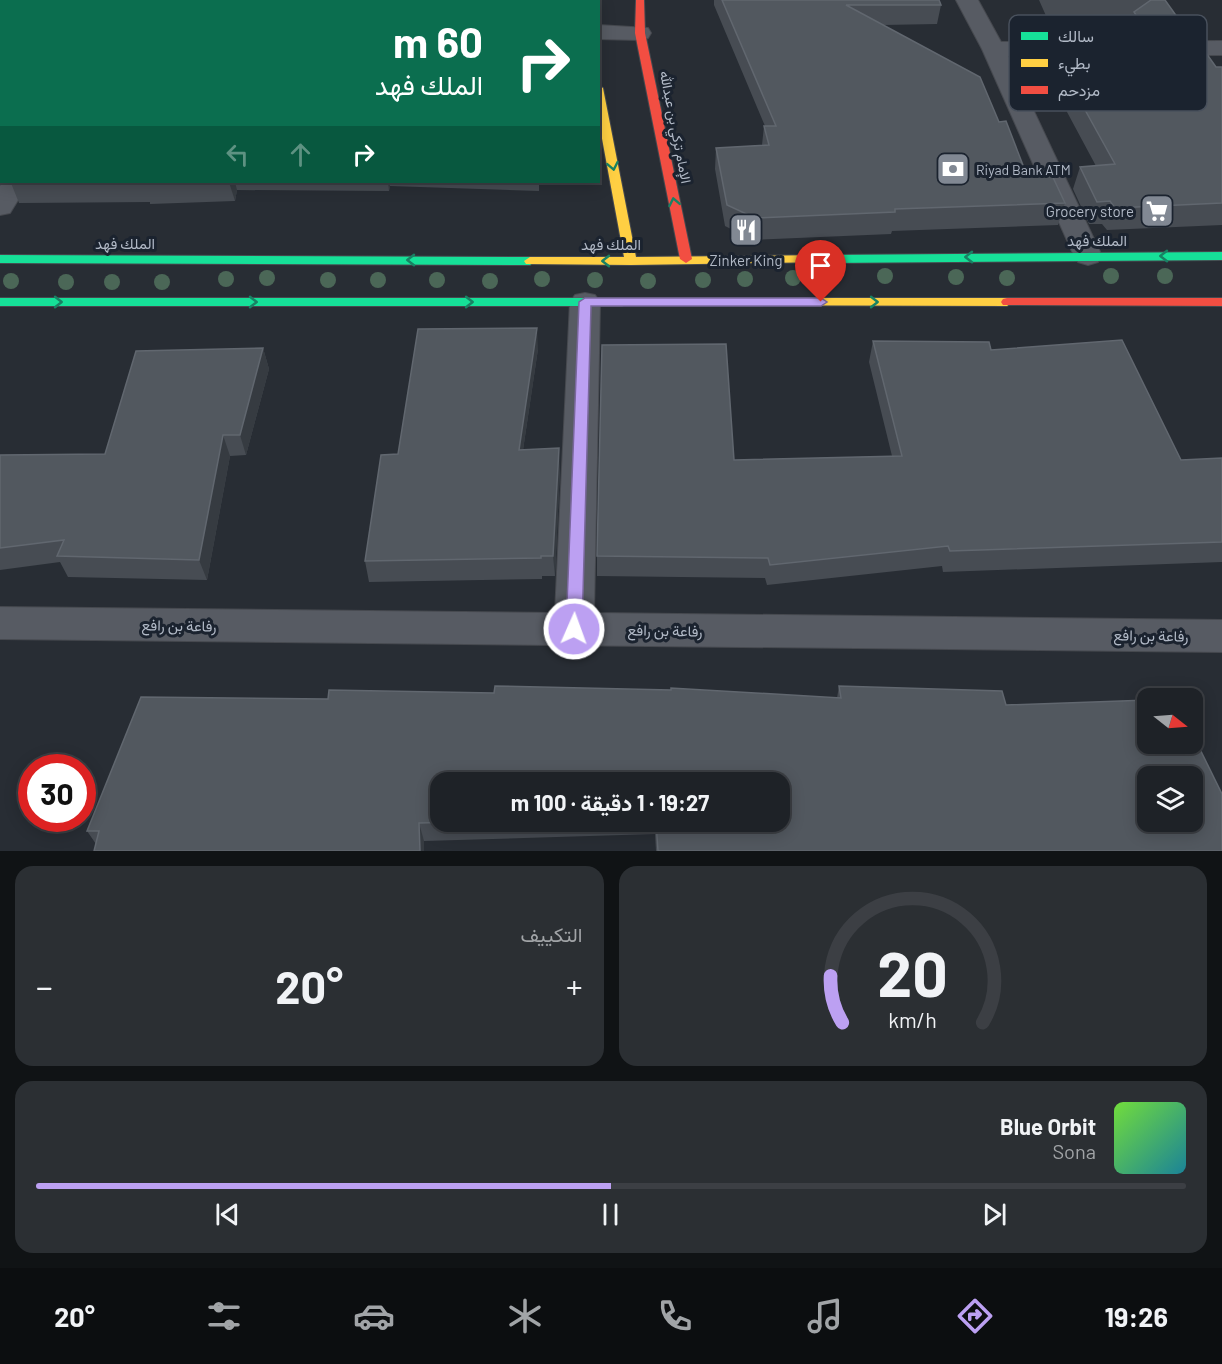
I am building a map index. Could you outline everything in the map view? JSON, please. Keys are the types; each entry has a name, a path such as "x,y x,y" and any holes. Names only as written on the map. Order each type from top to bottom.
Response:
{"street":[{"name":"الإمام تركي بن عبدالله","path":"640,0 640,33 686,259"},
{"path":"967,0 1009,84"},
{"path":"600,32 640,33"},
{"path":"1207,48 1222,48"},
{"path":"993,49 1009,49"},
{"path":"600,98 631,261"},
{"path":"1021,111 1088,256"},
{"path":"0,207 15,183"},
{"name":"الملك فهد","path":"0,259 631,261 1222,256"},
{"path":"0,302 1222,302"},
{"path":"574,629 585,302"},
{"name":"رفاعة بن رافع","path":"0,622 1222,636"}],"building":[{"path":"722,0 939,0 941,5 846,5 980,77 999,122 1006,121 1026,173 1050,171 1065,203 895,209 895,212 755,218 727,205 716,148 769,145 764,126 776,126"},
{"path":"1151,0 1165,0 1176,15 1136,15 1134,12"},
{"path":"1207,54 1216,67 1222,67 1222,203 1115,208 1110,201 1097,202 1080,167 1115,164 1086,111 1207,111"},
{"path":"537,328 519,450 559,448 553,556 365,561 381,455 398,454 418,329"},
{"path":"1122,340 1181,460 1222,458 1222,542 950,551 948,546 770,565 768,558 597,556 602,345 726,344 734,460 902,456 873,341 989,342 991,350"},
{"path":"263,348 240,435 223,435 199,560 57,556 64,540 0,548 0,455 105,454 136,351"},
{"path":"495,686 671,690 671,688 841,698 839,686 1002,691 1006,705 1137,700 1137,754 1202,754 1222,794 1222,851 658,851 657,832 790,832 790,772 430,772 430,823 419,823 420,851 94,851 99,831 96,831 96,809 141,697 328,699 329,690 494,693"}],"traffic: fast":[{"path":"827,259 1222,256"},
{"path":"0,259 530,261"},
{"path":"0,302 622,302"}],"traffic: slow":[{"path":"600,98 631,261"},
{"path":"530,261 827,259"},
{"path":"622,302 1007,302"}],"traffic: jam":[{"path":"640,0 640,33 686,259"},
{"path":"1007,302 1222,302"}],"place":[{"name":"Riyad Bank ATM","path":"953,169"},
{"name":"Grocery store","path":"1157,211"},
{"name":"Zinker King","path":"746,230"}],"route":[{"path":"574,629 585,302 821,302"}]}
